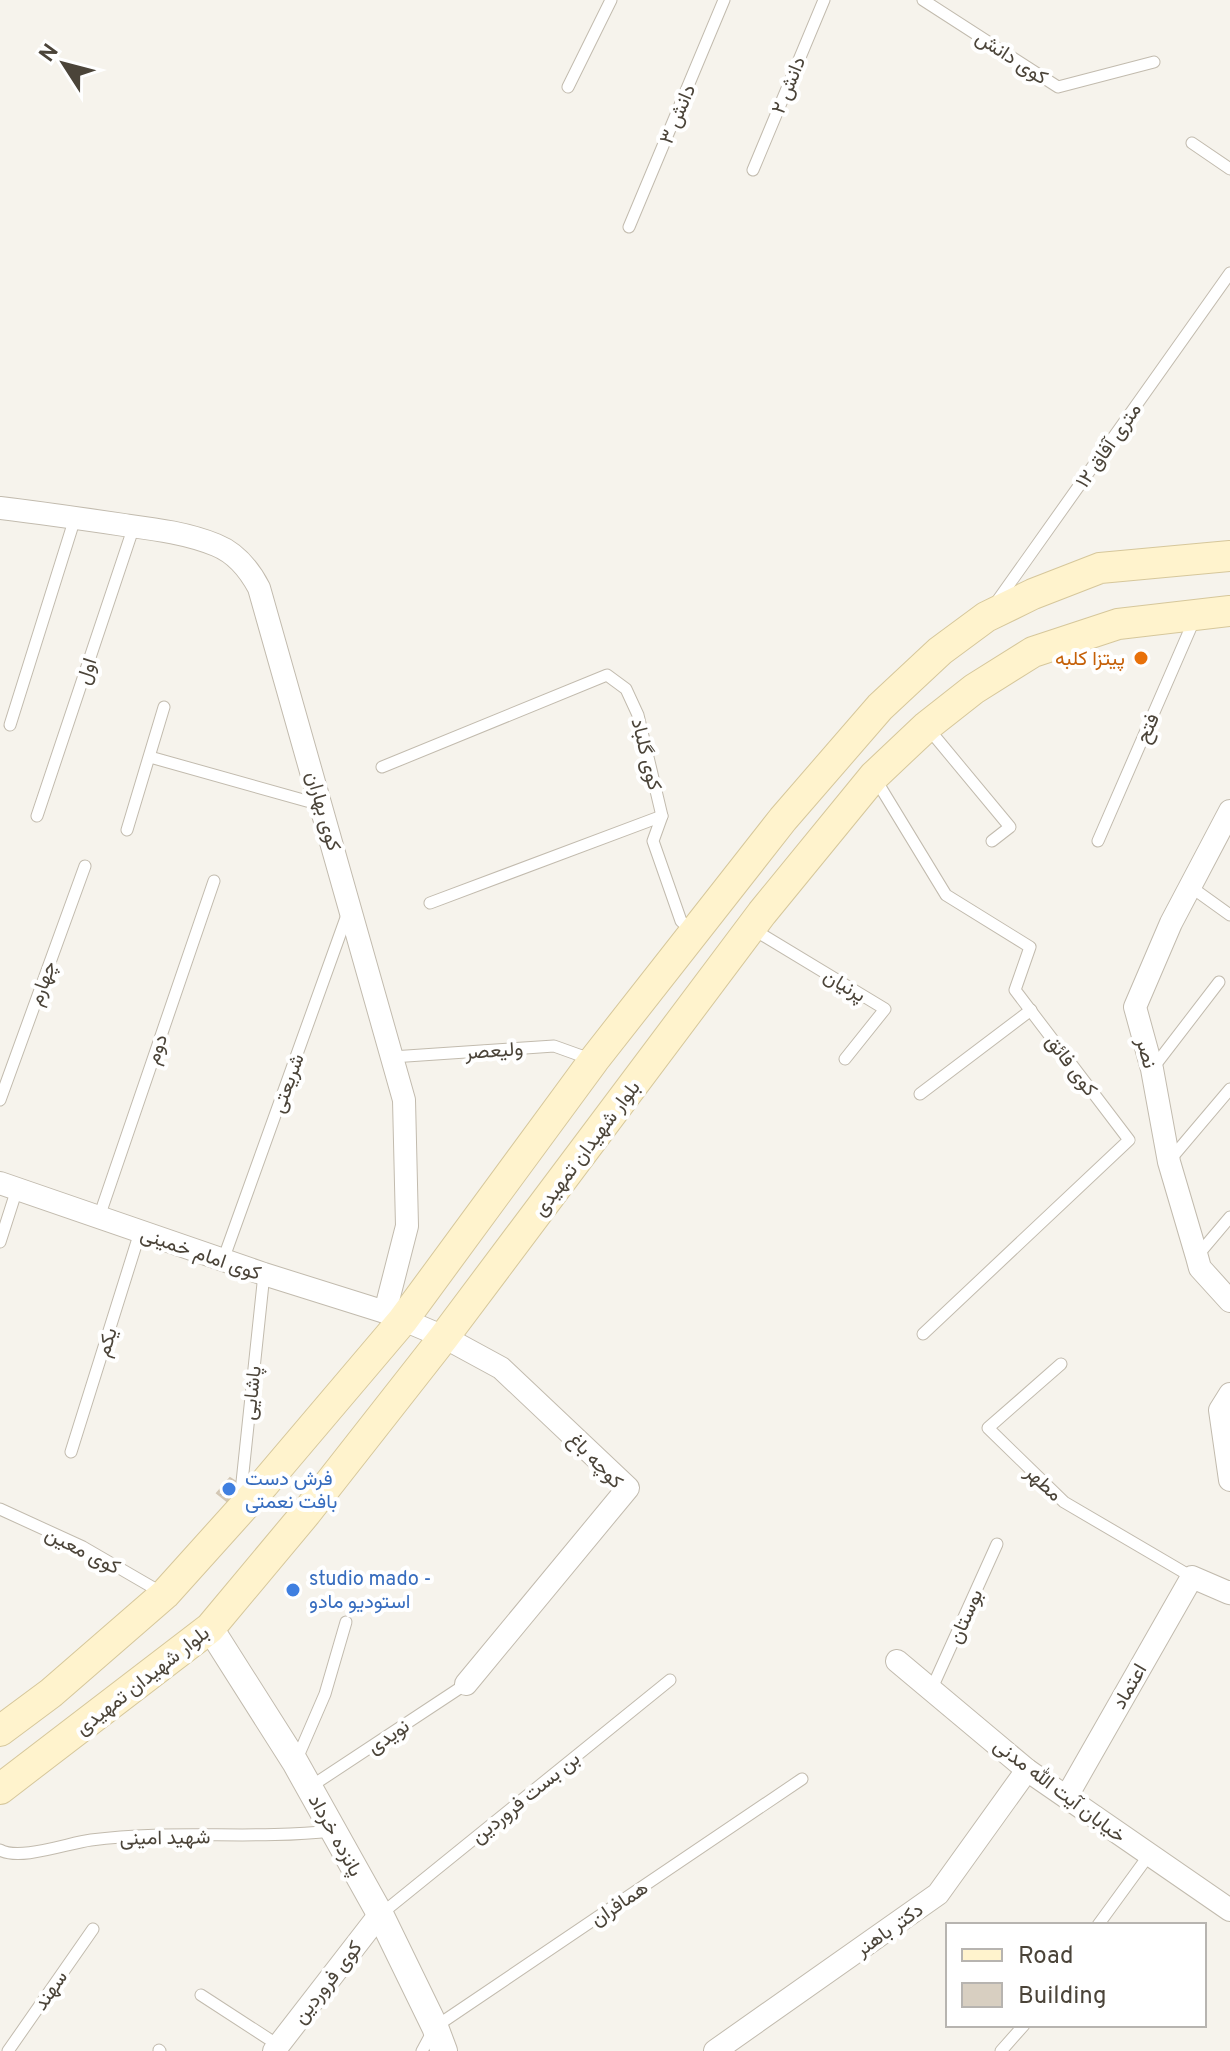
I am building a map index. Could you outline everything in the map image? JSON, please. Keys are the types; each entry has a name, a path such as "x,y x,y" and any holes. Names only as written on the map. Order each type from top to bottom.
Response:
{"main road":[{"path":"0,1731 51,1693 165,1594 238,1512 783,819 880,707 940,651 986,617 1033,594 1100,568 1230,556"},
{"name":"بلوار شهیدان تمهیدی","path":"0,1789 210,1628 306,1513 444,1337 751,928 874,776 927,726 974,689 1033,652 1118,624 1230,611"}],"street":[{"name":"کوی بهاران","path":"0,508 193,537 217,545 237,558 251,572 259,588 404,1100 407,1226 394,1316"},
{"name":"نصر","path":"1230,811 1171,923 1135,1007 1152,1069 1169,1162 1200,1268 1230,1301"},
{"name":"کوی امام خمینی","path":"8,1186 394,1316 444,1337"},
{"name":"کوچه باغ","path":"444,1337 501,1368 628,1488 466,1684"},
{"path":"1230,1394 1220,1410 1230,1480"},
{"path":"1192,1577 1230,1592"},
{"name":"اعتماد","path":"1067,1796 1192,1577"},
{"name":"پانزده خرداد","path":"210,1628 295,1762 380,1914 439,2039"},
{"name":"خیابان آیت الله مدنی","path":"897,1661 1027,1770 1230,1910"},
{"name":"دکتر باهنر","path":"715,2051 938,1894 1027,1770"},
{"name":"کوی فروردین","path":"276,2048 380,1914"}],"lane":[{"path":"568,87 611,0"},
{"name":"دانش ۳","path":"629,227 724,0"},
{"name":"دانش ۲","path":"753,170 824,0"},
{"name":"کوی دانش","path":"923,0 1058,87 1154,62"},
{"path":"1192,143 1230,169"},
{"name":"۱۲ متری آفاق","path":"986,617 1230,273"},
{"path":"10,725 75,518"},
{"name":"اول","path":"37,816 134,526"},
{"name":"فتح","path":"1098,841 1197,615"},
{"name":"کوی گلباد","path":"382,767 607,675 626,689 638,715 662,816 653,841 681,921 694,932"},
{"path":"127,830 164,707"},
{"path":"927,726 1010,827 992,841"},
{"path":"150,757 322,806"},
{"name":"کوی فائق","path":"874,776 946,895 1030,947 1015,990 1129,1140 923,1334"},
{"path":"430,903 662,816"},
{"name":"چهارم","path":"0,1100 85,866"},
{"name":"دوم","path":"99,1217 214,881"},
{"path":"1191,887 1230,915"},
{"name":"شریعتی","path":"223,1260 351,905"},
{"name":"پرنیان","path":"751,928 885,1009 845,1059"},
{"path":"1152,1069 1219,982"},
{"path":"920,1094 1031,1010"},
{"name":"ولیعصر","path":"392,1057 554,1046 594,1060"},
{"path":"1169,1162 1230,1089"},
{"path":"0,1242 8,1186"},
{"path":"1197,1257 1230,1217"},
{"name":"یکم","path":"71,1452 140,1232"},
{"name":"پاشایی","path":"238,1512 264,1274"},
{"name":"مطهر","path":"1061,1364 988,1428 1064,1502 1192,1577"},
{"name":"کوی معین","path":"0,1509 83,1547 165,1594"},
{"name":"بوستان","path":"932,1688 997,1544"},
{"path":"295,1762 325,1694 346,1622"},
{"name":"بن بست فروردین","path":"380,1914 670,1680"},
{"name":"نویدی","path":"309,1788 466,1684"},
{"name":"همافران","path":"439,2039 802,1779"},
{"name":"شهید امینی","path":"0,1850 6,1853 43,1850 89,1840 138,1835 291,1835 333,1831"},
{"path":"1099,1923 1149,1855"},
{"name":"سهند","path":"8,2051 93,1929"},
{"path":"201,1995 276,2048"},
{"path":"1001,2051 1022,2027"},
{"path":"422,2051 439,2039"}],"building":[{"name":"فرش دست بافت نعمتی","path":"230,1478 241,1485 227,1501 217,1493"}],"place":[{"name":"پیتزا کلبه","path":"1141,658"},
{"name":"فرش دست بافت نعمتی","path":"229,1489"},
{"name":"studio mado - استودیو مادو","path":"293,1590"}]}
